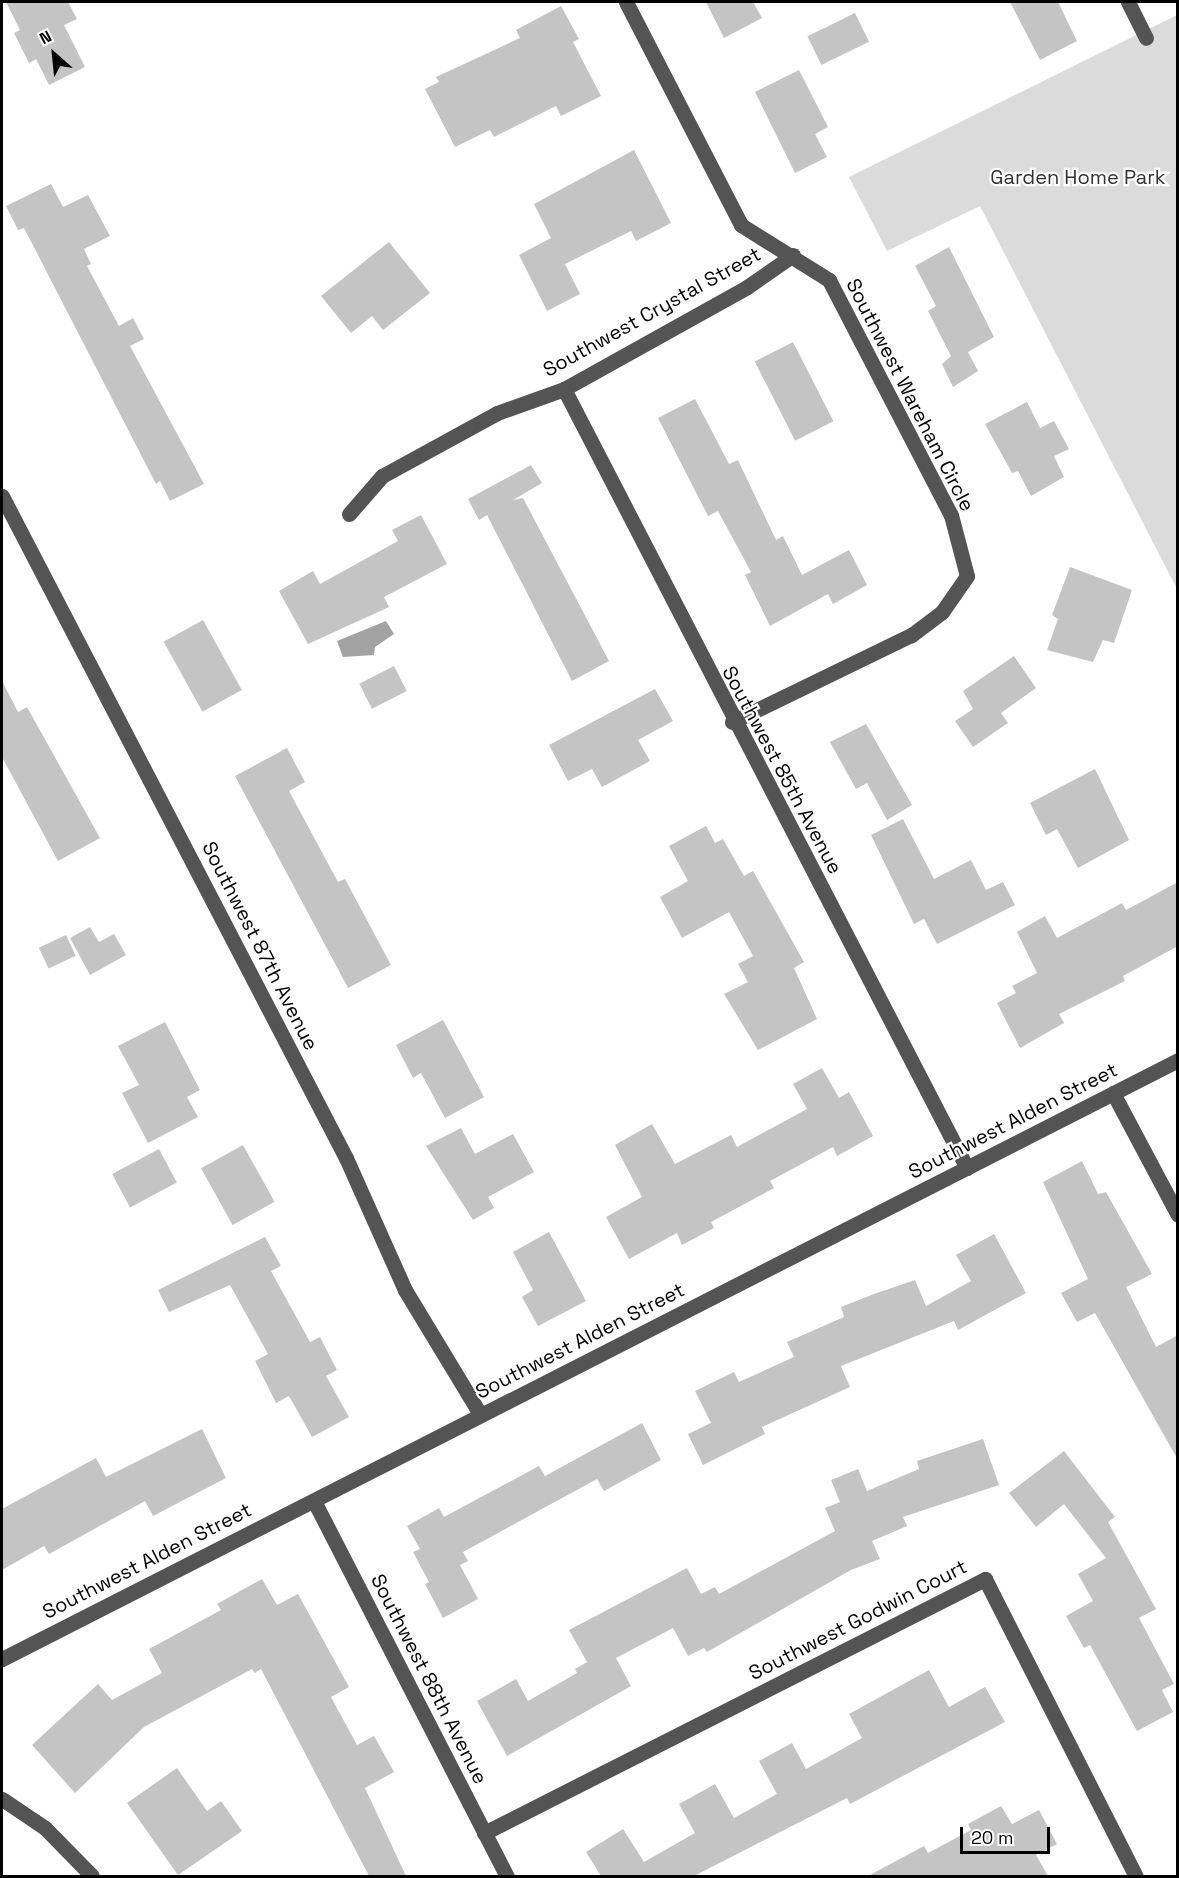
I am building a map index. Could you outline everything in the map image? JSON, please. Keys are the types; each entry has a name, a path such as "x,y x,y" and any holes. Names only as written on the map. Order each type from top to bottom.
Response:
{"street":[{"name":"Southwest Wareham Circle","path":"626,2 741,225 794,255 829,280 951,515 967,576 942,612 911,635 732,722"},
{"path":"1128,2 1146,38"},
{"name":"Southwest Crystal Street","path":"349,513 382,476 497,413 564,389 747,287 794,255"},
{"name":"Southwest 85th Avenue","path":"564,389 732,722 967,1168"},
{"name":"Southwest 87th Avenue","path":"2,496 346,1158 405,1290 480,1414"},
{"name":"Southwest Alden Street","path":"2,1659 1178,1060"},
{"path":"1113,1093 1178,1215"},
{"name":"Southwest 88th Avenue","path":"314,1501 507,1876"},
{"name":"Southwest Godwin Court","path":"484,1833 985,1578 1136,1876"},
{"path":"2,1799 45,1828 92,1876"}],"green space":[{"name":"Garden Home Park","path":"1177,15 1177,589 980,206 887,251 849,177"}],"shaded area":[{"path":"386,621 394,634 375,647 374,655 343,657 337,641"}],"building":[{"path":"6,2 68,2 77,19 64,25 85,67 49,85 36,59 29,63 14,33 20,30"},
{"path":"706,2 753,2 762,18 724,38"},
{"path":"1010,2 1058,2 1077,41 1040,60"},
{"path":"561,6 579,39 573,42 601,96 561,116 556,106 494,137 490,130 455,147 425,89 439,82 436,77 520,38 516,30"},
{"path":"855,13 869,42 821,65 807,36"},
{"path":"799,70 828,127 815,134 827,157 795,173 755,92"},
{"path":"634,150 671,223 636,241 631,231 565,264 580,294 547,311 519,255 551,238 534,204"},
{"path":"51,184 63,207 88,195 110,236 84,249 91,264 87,266 119,326 133,318 144,339 130,346 204,484 170,501 160,481 156,484 24,228 18,230 6,206"},
{"path":"389,242 430,293 383,330 372,316 351,333 321,296"},
{"path":"949,247 994,337 968,352 978,371 953,387 942,364 951,356 928,311 936,306 915,266"},
{"path":"793,342 833,421 795,441 755,362"},
{"path":"695,399 729,464 738,460 776,540 783,536 802,575 849,550 867,585 833,604 828,594 770,626 745,575 751,572 718,511 708,516 658,418"},
{"path":"1027,402 1040,428 1054,421 1069,449 1054,456 1064,477 1031,496 1018,471 1012,473 985,424"},
{"path":"531,465 542,483 513,500 523,498 609,661 572,681 487,515 479,520 468,499"},
{"path":"421,515 447,564 384,597 389,607 308,644 279,591 313,571 320,584 398,541 392,530"},
{"path":"1070,567 1132,590 1114,643 1103,640 1093,662 1047,650 1058,619 1052,615"},
{"path":"203,620 242,690 202,712 164,642"},
{"path":"1014,656 1036,688 1001,713 1008,723 973,747 955,721 973,709 963,691"},
{"path":"394,666 407,691 372,709 359,684"},
{"path":"2,681 18,712 27,707 100,838 58,861 2,757"},
{"path":"655,689 673,721 638,740 650,761 602,787 592,769 568,781 549,745"},
{"path":"866,724 912,805 887,820 867,783 856,789 830,742"},
{"path":"287,748 305,782 289,791 338,882 345,879 391,965 348,988 235,776"},
{"path":"1095,769 1129,840 1078,868 1057,829 1046,835 1030,803"},
{"path":"903,819 934,879 971,860 986,890 1003,882 1015,905 937,944 924,919 914,924 871,835"},
{"path":"706,826 715,843 723,839 744,876 753,871 804,962 794,968 817,1019 758,1050 724,994 748,982 738,964 753,956 729,912 682,938 660,897 688,881 669,846"},
{"path":"1178,882 1178,946 1123,976 1125,981 1059,1014 1064,1023 1020,1048 997,1003 1016,993 1012,986 1037,973 1017,932 1045,916 1057,938 1122,903 1126,910"},
{"path":"90,927 99,942 114,934 126,955 90,975 70,938"},
{"path":"66,935 76,956 49,969 39,948"},
{"path":"443,1020 484,1097 445,1118 421,1073 413,1078 396,1045"},
{"path":"165,1022 200,1090 187,1097 198,1117 148,1143 122,1093 139,1085 118,1046"},
{"path":"822,1068 839,1098 849,1092 873,1136 837,1156 833,1147 770,1181 774,1188 711,1222 714,1228 682,1245 677,1233 629,1259 606,1217 642,1197 615,1145 652,1124 675,1164 731,1135 737,1147 807,1109 793,1084"},
{"path":"461,1128 475,1154 513,1134 534,1172 488,1197 494,1208 473,1220 426,1146"},
{"path":"243,1145 275,1202 233,1225 201,1168"},
{"path":"159,1149 177,1183 130,1207 112,1174"},
{"path":"1082,1161 1098,1194 1106,1192 1152,1274 1126,1287 1156,1347 1178,1335 1178,1460 1095,1313 1077,1322 1061,1293 1088,1279 1043,1182"},
{"path":"549,1232 586,1301 538,1326 522,1297 533,1290 513,1252"},
{"path":"994,1234 1026,1293 958,1330 954,1321 841,1366 850,1387 762,1427 765,1434 703,1465 688,1434 711,1423 695,1391 734,1372 739,1382 794,1357 787,1342 844,1317 841,1307 874,1294 915,1280 926,1306 971,1281 956,1255"},
{"path":"265,1237 281,1266 271,1271 310,1342 320,1337 337,1370 326,1376 349,1417 312,1437 289,1396 276,1403 255,1361 268,1354 230,1285 169,1312 158,1290"},
{"path":"642,1423 661,1460 604,1491 597,1479 463,1552 468,1561 460,1565 478,1599 443,1618 425,1584 429,1582 413,1552 420,1549 407,1526 439,1508 444,1517 539,1466 545,1476"},
{"path":"202,1429 226,1478 153,1516 145,1501 49,1554 44,1546 2,1570 2,1509 96,1458 106,1477"},
{"path":"983,1439 999,1485 903,1517 907,1526 872,1541 880,1559 851,1570 707,1652 704,1648 688,1656 673,1628 616,1658 631,1686 507,1756 477,1701 516,1679 528,1701 577,1673 575,1669 587,1662 569,1630 687,1568 701,1594 715,1587 719,1594 835,1531 825,1508 840,1502 831,1480 858,1469 867,1491 919,1469 917,1461"},
{"path":"1064,1451 1115,1517 1108,1522 1156,1609 1139,1618 1174,1684 1162,1690 1173,1712 1137,1731 1090,1645 1084,1648 1066,1616 1093,1601 1078,1574 1106,1558 1064,1504 1036,1527 1009,1493"},
{"path":"262,1579 277,1605 298,1594 349,1687 331,1697 357,1745 374,1736 394,1772 365,1788 406,1876 369,1876 261,1669 255,1673 252,1669 144,1727 75,1793 32,1745 98,1684 112,1700 162,1673 149,1649 221,1610 217,1604"},
{"path":"929,1670 949,1707 985,1687 1005,1722 850,1804 847,1798 694,1876 601,1876 586,1852 623,1829 644,1862 695,1833 679,1804 715,1784 734,1818 777,1794 759,1761 792,1743 806,1769 862,1738 849,1714"},
{"path":"177,1768 207,1811 221,1801 242,1831 178,1875 127,1803"},
{"path":"1001,1806 1012,1824 1039,1810 1057,1844 1036,1855 1048,1876 868,1876 924,1846 928,1853 971,1830 968,1824"}]}
